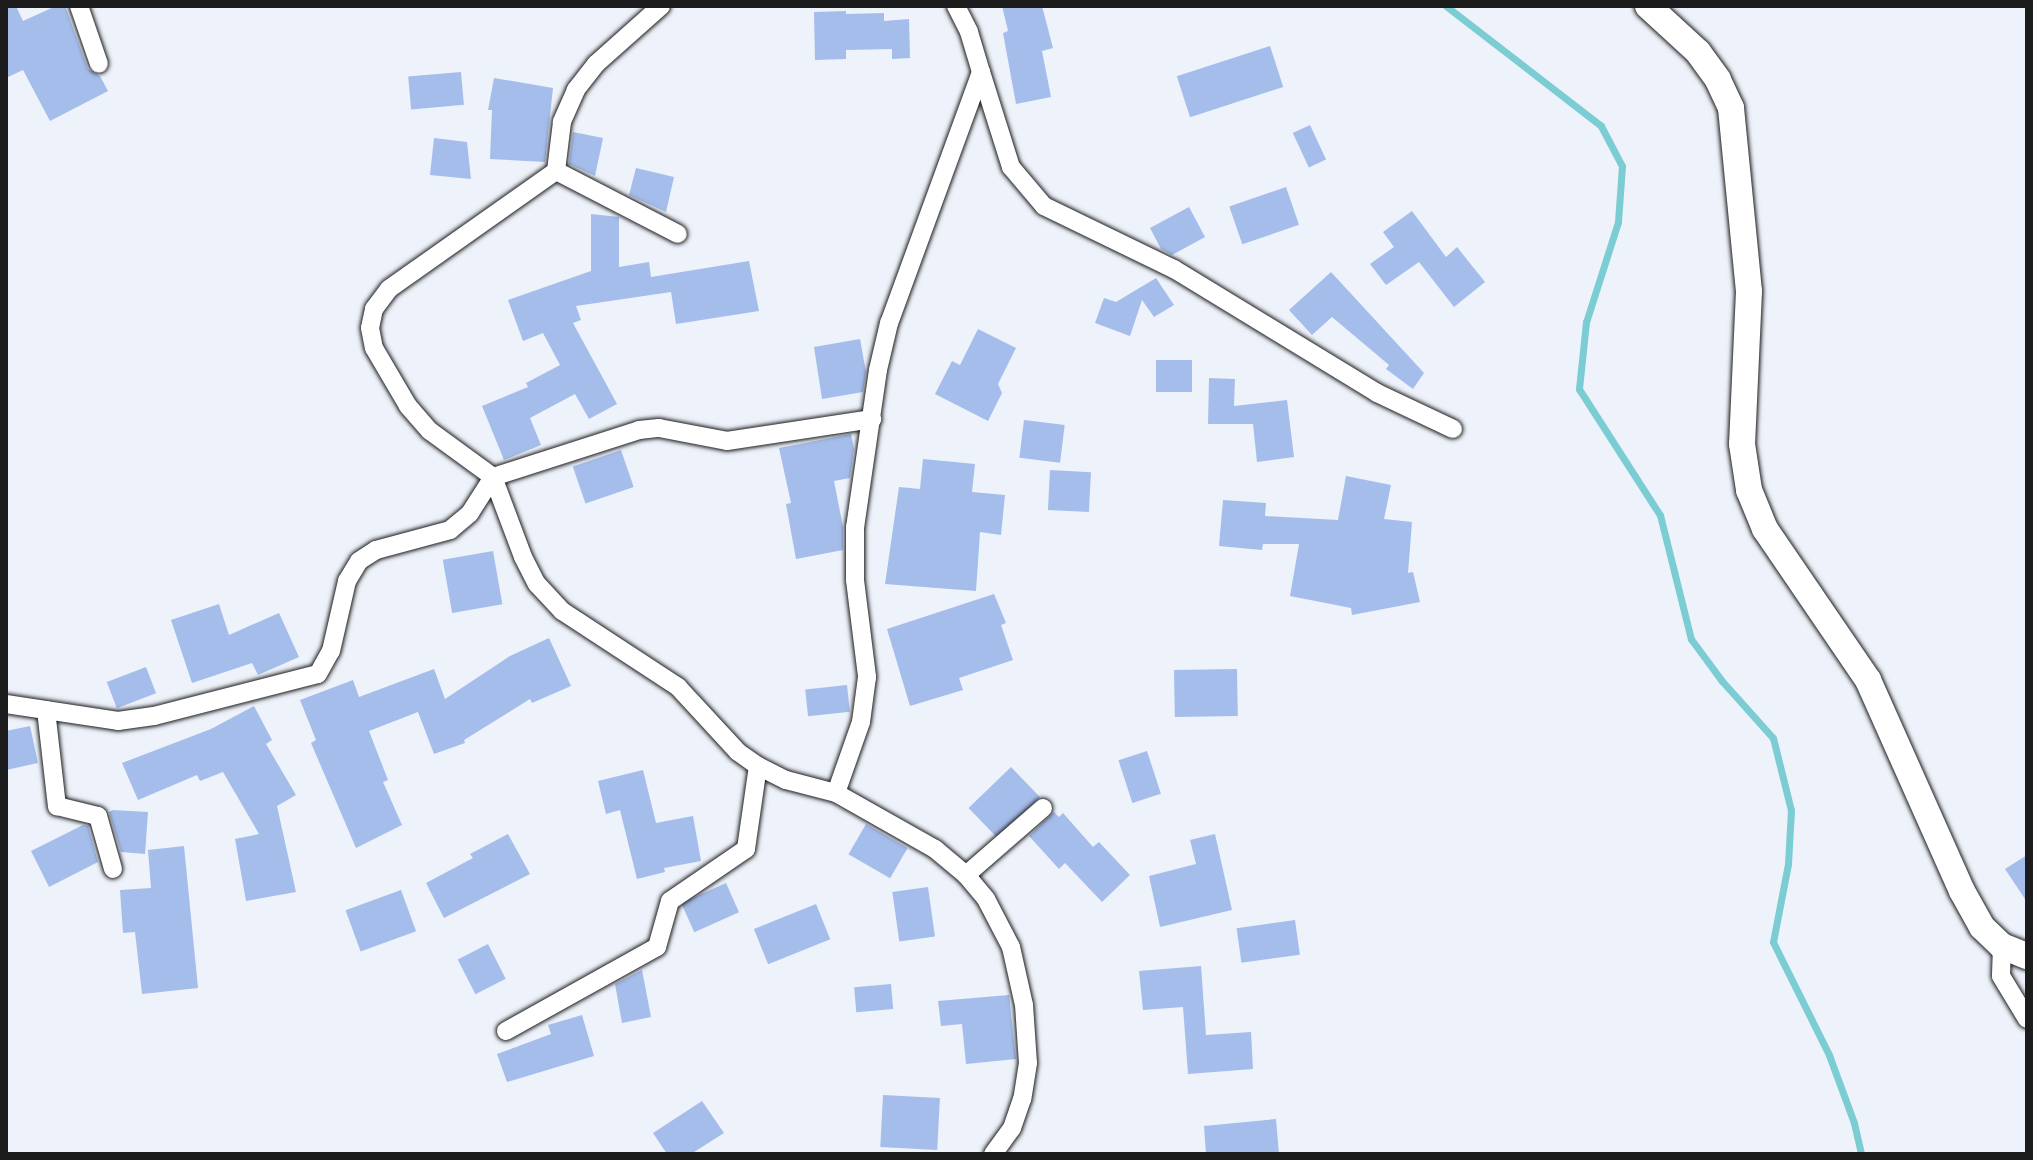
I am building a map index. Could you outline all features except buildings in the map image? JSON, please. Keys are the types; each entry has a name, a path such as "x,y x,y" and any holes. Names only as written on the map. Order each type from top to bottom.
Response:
{"main road":[{"path":"1648,6 1698,52 1718,80 1731,108 1749,291 1742,444 1749,490 1765,529 1868,680 1962,891 1982,927 2002,946 2027,956"}],"street":[{"path":"79,6 99,64"},
{"path":"661,6 596,64 576,90 562,122 556,171 389,289 374,309 370,328 374,348 408,406 430,431 493,477 523,557 537,584 553,602 678,687 738,752 758,766 786,780 836,793 935,849 966,875 986,899 1011,947 1024,1005 1028,1063 1022,1099 1012,1128 993,1154"},
{"path":"956,6 969,32 1011,167 1044,206 1174,269 1377,393 1453,429"},
{"path":"836,793 861,722 867,677 855,580 855,527 889,323 981,72"},
{"path":"556,171 678,234"},
{"path":"6,704 118,721 154,716 318,674 331,651 347,581 359,561 376,550 450,530 470,513 493,477 639,430 659,428 706,440 727,441 872,419"},
{"path":"46,710 57,806 98,816 113,869"},
{"path":"506,1031 657,947 670,901 746,849 758,766"},
{"path":"966,875 1043,808"},
{"path":"2002,946 2001,976 2027,1019"}],"waterway":[{"path":"1446,6 1601,126 1622,166 1618,222 1586,322 1579,389 1660,515 1691,639 1722,681 1773,738 1791,810 1788,864 1773,942 1829,1055 1854,1123 1861,1154"}]}
